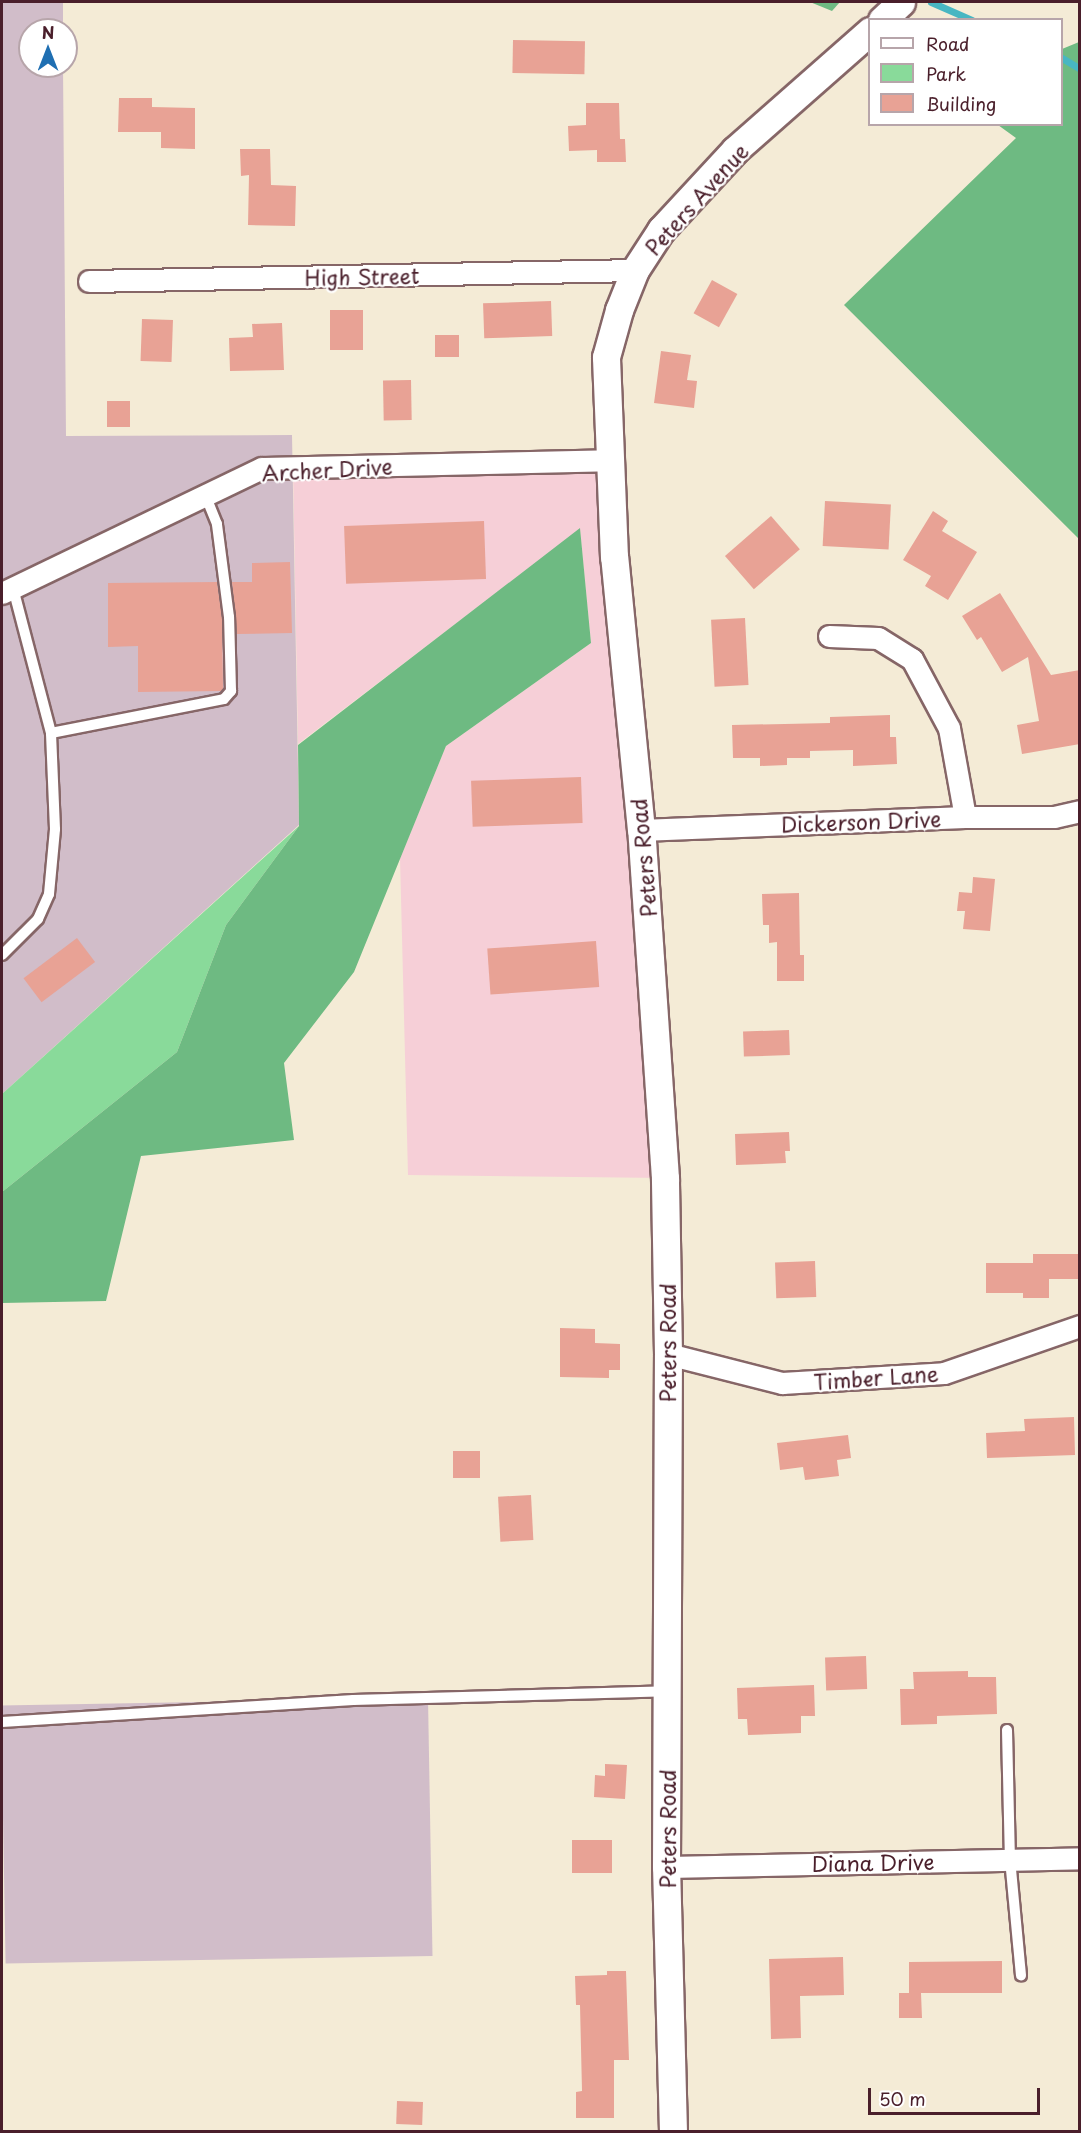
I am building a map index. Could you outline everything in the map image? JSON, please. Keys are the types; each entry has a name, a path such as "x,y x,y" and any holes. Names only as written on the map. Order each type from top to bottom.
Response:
{"street":[{"path":"884,18 901,2"},
{"name":"Peters Avenue","path":"614,556 606,357 619,310 635,270 662,230 735,150 868,33"},
{"name":"High Street","path":"89,282 635,270"},
{"name":"Archer Drive","path":"7,591 262,468 609,460"},
{"name":"Peters Road","path":"614,556 641,830 664,1168 668,1354 666,1867 673,2132"},
{"path":"830,636 878,638 912,659 949,728 965,817"},
{"name":"Dickerson Drive","path":"641,830 965,817 1054,817 1080,811"},
{"name":"Timber Lane","path":"668,1354 783,1383 944,1373 1080,1326"},
{"name":"Diana Drive","path":"666,1867 1080,1858"}],"lane":[{"path":"51,734 215,703 224,699 231,691 229,617 217,524 205,495"},
{"path":"2,955 38,919 49,894 55,829 51,734 7,591"},
{"path":"2,1722 352,1700 668,1691"},
{"path":"1007,1730 1010,1859 1021,1975"}],"shaded area":[{"path":"2,2 63,2 63,18 18,18 18,78 63,78 66,436 292,435 299,825 2,1094"},
{"path":"609,460 665,1178 408,1175 400,858 446,746 591,643 580,529 298,744 293,467"},
{"path":"428,1698 433,1956 6,1963 2,1705"}],"green space":[{"path":"810,2 840,2 832,11"},
{"path":"1079,42 1079,539 844,305 1016,138 999,126 1063,126 1063,49"},
{"path":"580,528 591,643 446,746 354,972 284,1063 294,1140 141,1156 106,1301 2,1303 2,1192 177,1052 226,925 299,826 298,745"},
{"path":"299,826 226,925 177,1052 2,1192 2,1094"}],"building":[{"path":"513,40 585,41 584,74 512,73"},
{"path":"119,98 152,98 152,107 195,108 195,149 161,148 161,132 118,132"},
{"path":"586,103 619,103 620,139 625,139 626,162 597,162 597,150 569,151 568,126 586,125"},
{"path":"240,149 270,149 271,185 296,186 295,226 248,225 249,175 241,176"},
{"path":"712,280 737,294 719,327 694,313"},
{"path":"551,301 552,336 484,338 483,303"},
{"path":"330,310 363,310 363,350 330,350"},
{"path":"142,319 173,320 172,362 141,361"},
{"path":"282,323 284,370 230,371 229,338 253,337 252,324"},
{"path":"435,335 459,335 459,357 435,357"},
{"path":"661,351 691,355 687,380 697,381 694,408 654,403"},
{"path":"383,380 411,380 412,420 384,420"},
{"path":"107,401 130,401 130,427 107,427"},
{"path":"825,501 891,504 889,549 823,546"},
{"path":"933,511 948,521 942,531 977,552 948,600 925,586 931,576 903,560"},
{"path":"771,516 800,549 754,589 725,556"},
{"path":"484,521 486,579 346,584 344,526"},
{"path":"290,562 292,633 237,634 232,582 252,582 252,563"},
{"path":"217,582 222,618 223,689 221,691 138,692 138,646 108,647 108,583"},
{"path":"1000,593 1051,675 1080,670 1080,744 1022,754 1017,725 1039,721 1028,657 1002,672 981,637 977,640 962,616"},
{"path":"745,618 749,685 715,687 711,620"},
{"path":"890,715 890,737 896,737 897,764 853,766 853,750 810,751 810,758 787,758 787,765 760,766 760,758 733,758 732,725 830,723 830,717"},
{"path":"581,777 583,823 473,827 471,781"},
{"path":"973,877 995,879 990,931 963,929 965,911 957,911 959,892 972,893"},
{"path":"799,893 800,955 804,955 804,981 777,981 777,942 769,943 769,925 763,925 762,894"},
{"path":"77,938 95,962 42,1002 23,978"},
{"path":"596,941 599,987 490,994 487,949"},
{"path":"789,1030 790,1055 744,1057 743,1032"},
{"path":"789,1132 790,1151 785,1151 786,1163 736,1165 735,1134"},
{"path":"1033,1254 1080,1254 1080,1279 1049,1279 1049,1298 1023,1298 1023,1293 986,1293 986,1263 1033,1263"},
{"path":"815,1261 816,1297 776,1298 775,1262"},
{"path":"560,1328 595,1329 595,1343 620,1344 620,1370 609,1370 609,1378 560,1377"},
{"path":"1074,1417 1075,1455 987,1458 986,1433 1025,1431 1024,1419"},
{"path":"848,1435 851,1458 837,1460 839,1476 805,1480 803,1467 780,1470 777,1443"},
{"path":"453,1451 480,1451 480,1478 453,1478"},
{"path":"531,1495 533,1540 500,1542 498,1497"},
{"path":"866,1656 867,1689 826,1690 825,1657"},
{"path":"968,1671 968,1677 996,1677 997,1714 937,1716 937,1724 901,1725 900,1689 914,1689 913,1672"},
{"path":"814,1685 815,1716 801,1716 801,1733 748,1735 747,1719 738,1719 737,1688"},
{"path":"605,1764 627,1765 625,1799 594,1797 595,1775 605,1776"},
{"path":"572,1840 612,1840 612,1873 572,1873"},
{"path":"843,1957 844,1995 800,1996 801,2038 771,2039 769,1959"},
{"path":"1002,1961 1002,1993 921,1993 922,2018 899,2018 899,1993 909,1993 909,1962"},
{"path":"607,1971 626,1971 629,2060 614,2060 614,2118 576,2118 576,2092 582,2091 580,2005 576,2005 575,1976 607,1975"},
{"path":"397,2101 423,2102 422,2125 396,2124"}],"waterway":[{"path":"931,2 967,18"},
{"path":"1063,59 1080,69"}]}
